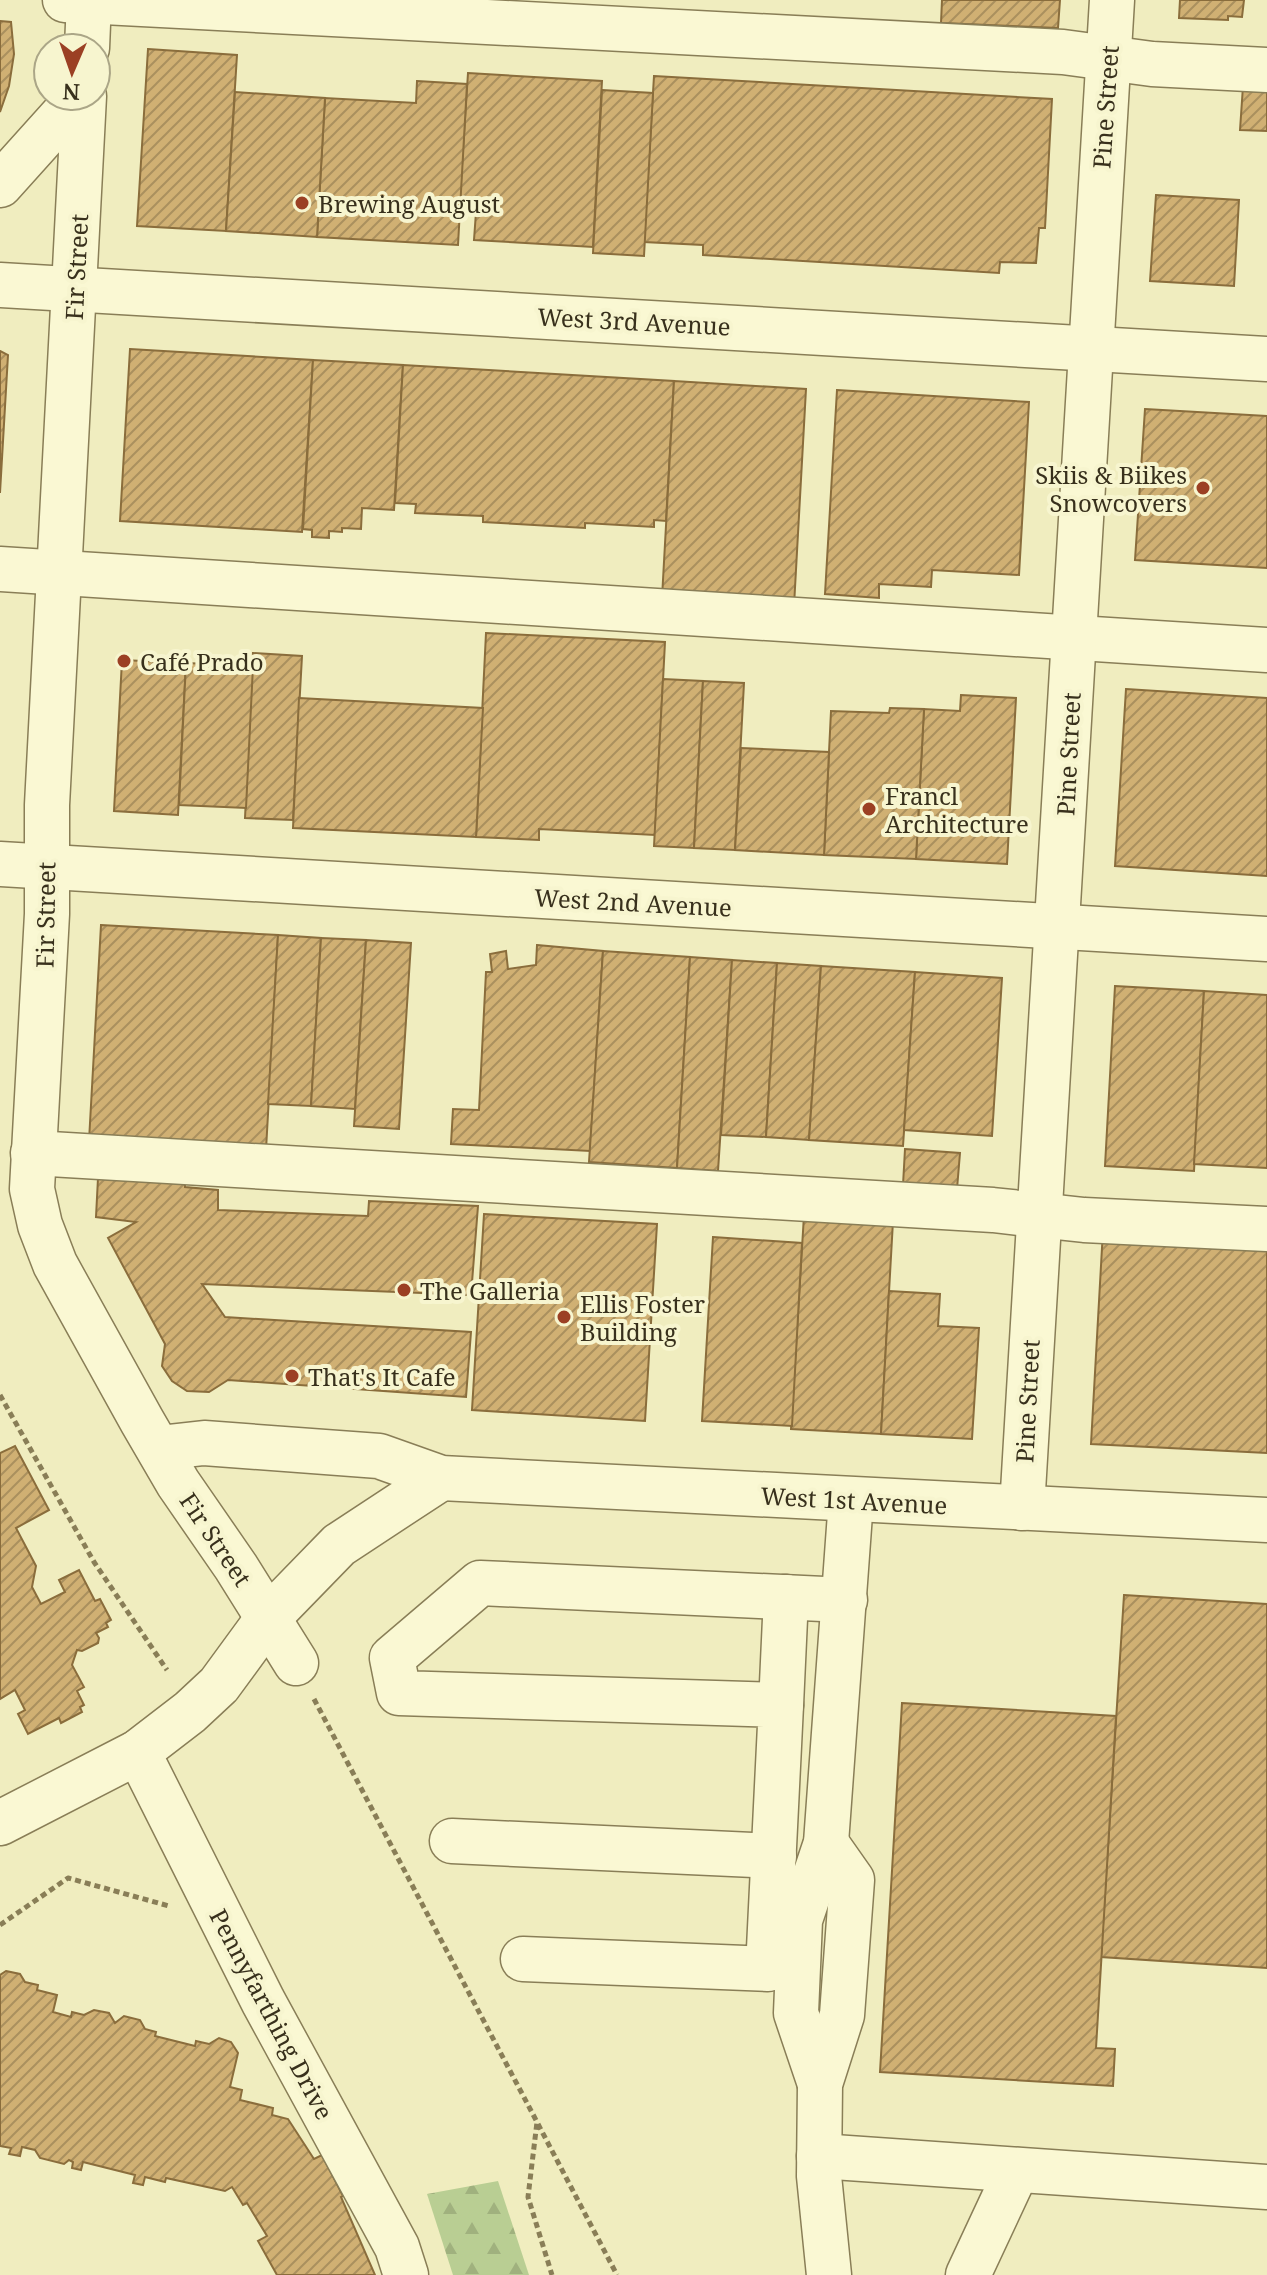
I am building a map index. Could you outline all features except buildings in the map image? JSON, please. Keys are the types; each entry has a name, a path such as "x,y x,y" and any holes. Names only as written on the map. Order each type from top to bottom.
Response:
{"street":[{"path":"65,0 1063,52 1152,64 1267,70"},
{"path":"88,32 89,0"},
{"name":"Pine Street","path":"1022,1508 1112,0"},
{"path":"0,185 67,112"},
{"name":"Fir Street","path":"81,112 32,1189 40,1225 55,1264 178,1483 296,1663"},
{"name":"West 3rd Avenue","path":"0,285 1267,359"},
{"path":"0,569 1267,650"},
{"name":"West 2nd Avenue","path":"0,864 1267,939"},
{"path":"33,1153 1267,1229"},
{"name":"West 1st Avenue","path":"159,1448 204,1443 379,1456 441,1478 1267,1520"},
{"path":"0,1823 138,1752 219,1685 268,1618 339,1545 441,1478"},
{"path":"829,2275 819,2156 820,2084 842,2015 852,1880 826,1843 851,1500"},
{"path":"781,1705 399,1693 392,1658 480,1583 845,1600"},
{"path":"523,1959 768,1969 786,1597"},
{"name":"Pennyfarthing Drive","path":"138,1752 263,2001 397,2247 406,2275"},
{"path":"452,1841 774,1856"},
{"path":"819,2156 1267,2187"},
{"path":"968,2275 1017,2170"}],"path":[{"path":"0,1395 94,1562 167,1670"},
{"path":"296,1663 617,2275"},
{"path":"0,1925 68,1878 222,1920"},
{"path":"537,2122 528,2197 552,2275"}],"green space":[{"path":"498,2181 529,2275 453,2275 427,2194"}],"place":[{"name":"Brewing August","path":"302,203"},
{"name":"Skiis & Biikes Snowcovers","path":"1203,488"},
{"name":"Café Prado","path":"124,661"},
{"name":"Francl Architecture","path":"869,809"},
{"name":"The Galleria","path":"404,1290"},
{"name":"Ellis Foster Building","path":"564,1317"},
{"name":"That's It Cafe","path":"292,1376"}]}
